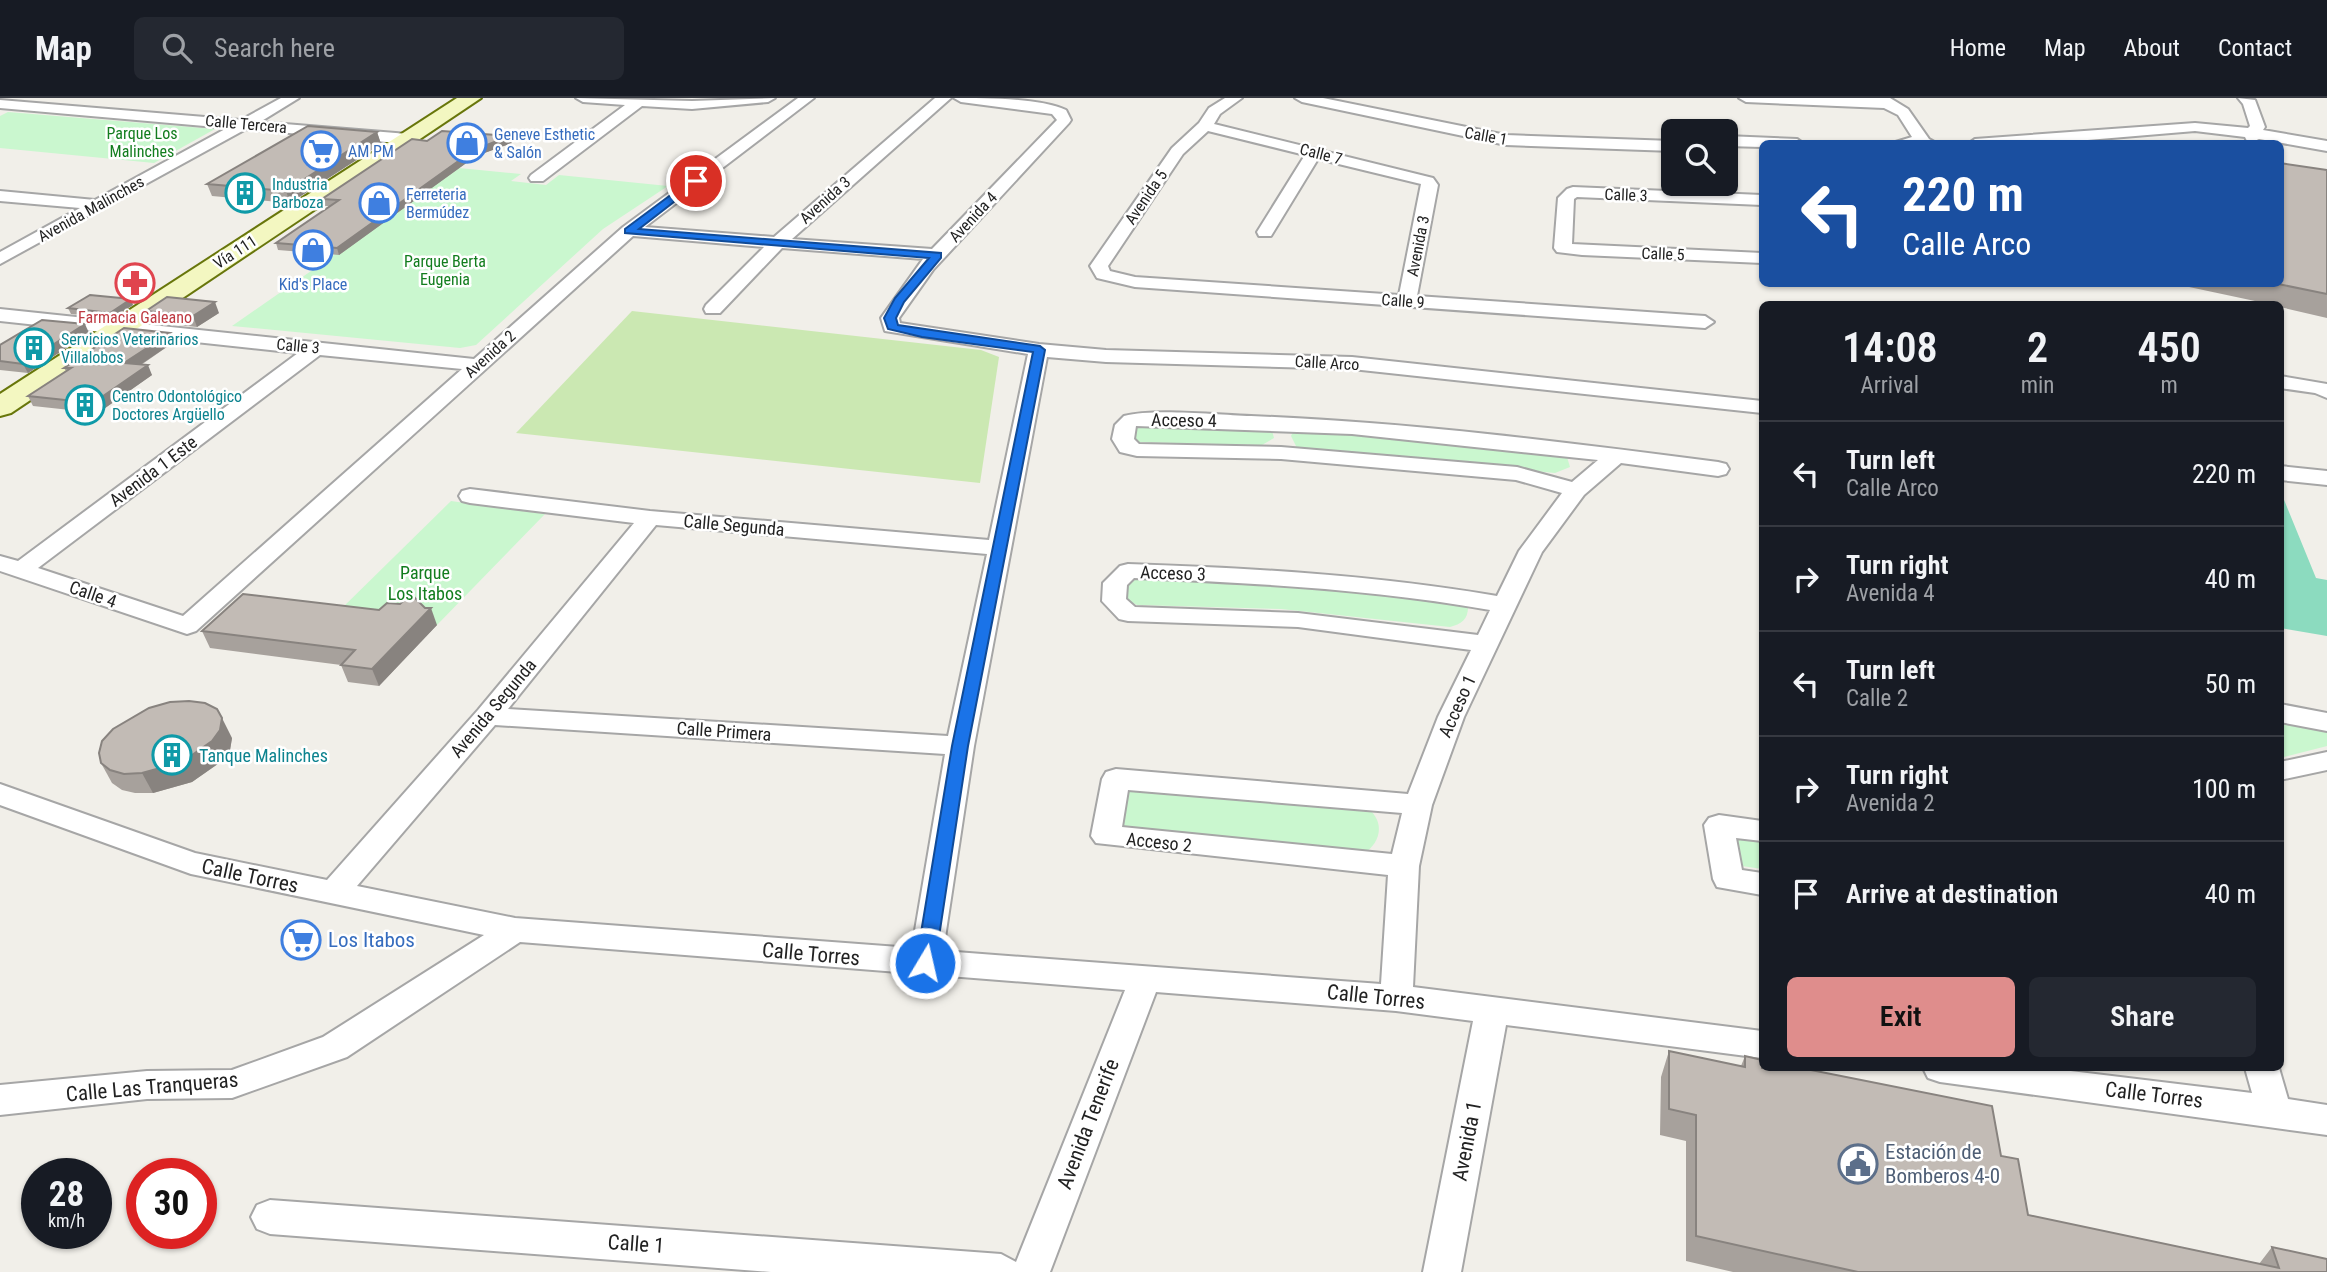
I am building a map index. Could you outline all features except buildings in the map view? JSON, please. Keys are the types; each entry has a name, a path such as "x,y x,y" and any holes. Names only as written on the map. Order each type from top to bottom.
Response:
{"main road":[{"name":"Vía 111","path":"0,407 471,98"}],"street":[{"name":"Avenida Malinches","path":"0,259 292,98"},
{"path":"583,98 692,105 768,98"},
{"name":"Avenida 2","path":"187,626 629,231 807,98"},
{"name":"Avenida 3","path":"713,309 777,243 835,190 944,98"},
{"name":"Avenida 4","path":"892,327 890,318 899,300 937,255 1064,120 1061,114 1032,105 961,98"},
{"path":"1205,126 1214,111 1235,98"},
{"path":"1205,126 1233,115 1253,98"},
{"name":"Calle 1","path":"1301,98 1458,127 1524,133 1661,139"},
{"name":"Calle 1","path":"1330,98 1522,141 1661,146"},
{"path":"1746,98 1885,101 1903,112 1925,140"},
{"path":"2237,98 2243,124 2252,136 2271,140"},
{"path":"2245,98 2250,103 2258,127 2252,136"},
{"name":"Calle Tercera","path":"1,101 408,139"},
{"path":"1885,101 1899,140"},
{"path":"537,178 638,102"},
{"name":"Calle 7","path":"1205,126 1427,181 1429,190"},
{"name":"Avenida 5","path":"1102,274 1099,266 1177,151 1205,126"},
{"path":"2038,140 2196,134 2282,140"},
{"path":"2084,140 2102,136"},
{"path":"2284,140 2327,146"},
{"path":"1738,142 1759,142"},
{"path":"2284,143 2327,152"},
{"path":"1738,149 1759,150"},
{"path":"1265,232 1314,153"},
{"name":"Avenida 3","path":"1407,301 1429,190"},
{"path":"1563,248 1566,198 1573,192"},
{"name":"Calle 3","path":"1573,192 1759,200"},
{"path":"0,196 97,205"},
{"path":"629,231 937,255"},
{"name":"Calle 5","path":"1563,248 1759,258"},
{"name":"Calle 9","path":"1102,274 1135,282 1705,322"},
{"path":"0,315 118,329"},
{"name":"Calle Arco","path":"892,327 922,334 1040,350 1106,356 1352,363 1759,407"},
{"name":"Calle 3","path":"118,329 477,365"},
{"name":"Avenida 1 Este","path":"11,566 317,348"},
{"path":"925,963 960,746 1040,350"},
{"path":"2284,383 2320,388 2327,392"},
{"name":"Acceso 4","path":"1576,490 1517,474 1281,453 1137,450 1129,447 1123,439 1125,425 1131,420 1287,423 1617,455 1718,469"},
{"path":"1281,453 1287,423"},
{"name":"Acceso 1","path":"1396,998 1404,866 1418,805 1451,717 1531,551 1576,490 1617,455"},
{"path":"2284,473 2327,478"},
{"name":"Calle Segunda","path":"470,496 650,518 999,548"},
{"name":"Avenida Segunda","path":"332,894 488,716 650,518"},
{"name":"Calle 4","path":"11,566 187,626"},
{"name":"Acceso 3","path":"1486,645 1298,620 1128,614 1114,601 1115,583 1128,571 1284,576 1504,605"},
{"path":"2284,714 2327,722"},
{"name":"Calle Primera","path":"488,716 960,746"},
{"path":"2284,770 2327,761"},
{"name":"Acceso 2","path":"1404,866 1106,836 1116,779 1418,805"},
{"name":"Calle Torres","path":"0,794 191,863 516,930 1396,998 1759,1045"},
{"path":"1759,831 1718,825 1728,879 1759,884"},
{"name":"Calle Las Tranqueras","path":"0,1100 147,1084 232,1084 335,1046 385,1017 516,930"},
{"name":"Avenida Tenerife","path":"1031,1272 1146,977"},
{"name":"Avenida 1","path":"1442,1272 1492,1010"},
{"name":"Calle Torres","path":"1963,1071 2327,1120"},
{"path":"2263,1071 2274,1111"},
{"name":"Calle 1","path":"270,1217 1001,1272"}],"green space":[{"name":"Parque Los Malinches","path":"8,112 215,129 154,163 0,148 0,116"},
{"name":"Parque Berta Eugenia","path":"459,168 521,174 511,181 546,185 559,175 668,186 603,229 476,345 460,348 232,326"},
{"path":"632,311 981,350 999,357 980,483 516,433"},
{"path":"1144,423 1271,427 1274,438 1262,445 1132,442 1131,426"},
{"path":"1303,427 1567,457 1570,467 1555,473 1297,448 1291,436 1294,430"},
{"path":"2284,500 2316,578 2327,580 2327,636 2284,629"},
{"name":"Parque Los Itabos","path":"451,501 545,514 437,625 339,611"},
{"path":"1136,576 1286,580 1459,602 1468,607 1468,611 1463,621 1450,627 1281,609 1137,605 1123,598 1128,581"},
{"path":"2285,721 2327,728 2327,746 2284,757"},
{"path":"1136,789 1364,806 1376,817 1378,837 1363,854 1123,829 1116,823 1125,793"},
{"path":"1737,836 1759,840 1759,869 1742,866"}],"place":[{"name":"Geneve Esthetic & Salón","path":"467,143"},
{"name":"AM PM","path":"321,151"},
{"name":"Industria Barboza","path":"245,193"},
{"name":"Ferreteria Bermúdez","path":"379,203"},
{"name":"Kid's Place","path":"313,250"},
{"name":"Farmacia Galeano","path":"135,283"},
{"name":"Servicios Veterinarios Villalobos","path":"34,348"},
{"name":"Centro Odontológico Doctores Argüello","path":"85,405"},
{"name":"Tanque Malinches","path":"172,755"},
{"name":"Los Itabos","path":"301,940"},
{"name":"Estación de Bomberos 4-0","path":"1858,1164"}],"route":[{"path":"696,181 629,231 937,255 899,300 890,318 892,327 922,334 1040,350 960,746 925,963"}]}
